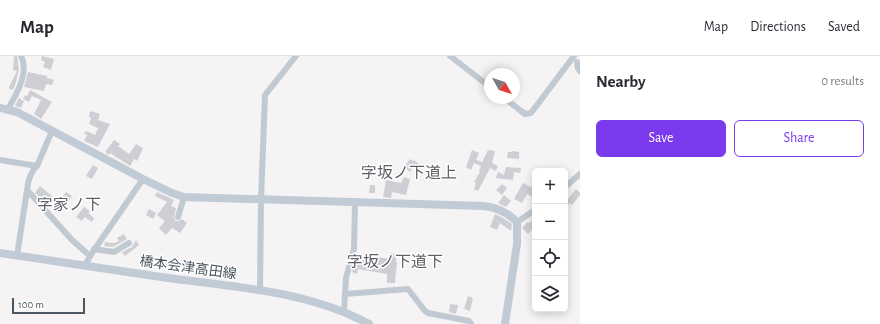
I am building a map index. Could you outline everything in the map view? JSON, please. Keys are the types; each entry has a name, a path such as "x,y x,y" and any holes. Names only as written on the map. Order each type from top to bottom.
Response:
{"street":[{"path":"21,56 23,60 23,76 19,90 4,109 17,112 172,193 184,197 483,206 498,208 517,222"},
{"path":"260,291 261,200 265,95 296,56"},
{"path":"450,56 484,82"},
{"path":"576,60 580,71"},
{"path":"512,104 525,114 531,113 576,60"},
{"path":"17,256 28,181 37,166 52,131"},
{"path":"0,160 37,166"},
{"path":"568,184 580,174"},
{"path":"85,265 94,249 143,179"},
{"path":"27,190 72,240 90,256"},
{"path":"178,217 184,197"},
{"path":"344,312 346,278 354,249 355,202"},
{"path":"517,222 532,212"},
{"path":"505,324 517,244 517,222"},
{"path":"94,249 114,252 128,243"},
{"name":"橋本会津高田線","path":"0,253 278,293 344,312 369,324"},
{"path":"345,294 408,289 428,313 469,321 471,324"}],"building":[{"path":"14,56 17,56 19,69 13,90 9,89 9,87 17,71 13,70"},
{"path":"42,56 54,59 51,70 43,67 45,62 41,60"},
{"path":"28,72 47,76 47,78 54,80 52,85 46,84 44,91 24,87"},
{"path":"30,90 52,102 41,119 34,114 41,100 32,96 29,102 23,99 25,95 27,96"},
{"path":"19,98 24,101 21,108 15,106"},
{"path":"90,111 100,114 98,120 110,124 98,147 84,141 87,135 84,134 86,131 95,135 98,128 89,124 91,118 89,117"},
{"path":"114,140 120,144 118,146 129,154 136,144 143,148 137,161 134,159 130,166 110,153 109,155 105,152"},
{"path":"472,150 479,153 476,160 482,162 488,150 495,151 492,163 498,166 496,171 490,168 478,191 474,189 476,183 474,182 480,172 481,166 474,163 471,170 466,167"},
{"path":"508,152 519,152 519,159 507,158"},
{"path":"410,159 419,164 416,168 414,166 410,172 404,167"},
{"path":"93,165 98,168 92,179 86,176"},
{"path":"506,167 521,168 520,173 514,172 513,180 496,178 498,172 504,175"},
{"path":"404,177 410,179 406,195 392,192 391,198 383,197 386,180 401,183"},
{"path":"523,183 532,188 532,196 527,194 522,203 514,199"},
{"path":"502,184 507,188 502,195 496,190"},
{"path":"370,185 375,185 375,193 369,193"},
{"path":"40,186 52,196 47,203 35,193"},
{"path":"576,189 580,193 572,205 570,203 568,205 568,199"},
{"path":"66,192 72,196 59,213 53,209"},
{"path":"157,192 174,200 171,206 176,208 174,218 176,221 182,219 187,223 180,233 172,228 166,235 159,228 165,221 157,215 167,202 155,196"},
{"path":"504,195 511,201 506,207 498,203"},
{"path":"84,207 90,211 88,213 94,218 92,222 85,217 82,221 76,217"},
{"path":"149,209 156,213 153,219 146,215"},
{"path":"495,214 512,224 511,231 500,223 497,230 490,227"},
{"path":"531,221 532,222 532,229 528,234 522,228 527,222 529,223"},
{"path":"124,234 127,239 113,247 104,246 105,242 114,243 119,241 117,238"},
{"path":"136,240 139,245 125,256 122,252 132,247"},
{"path":"368,253 376,255 376,257 389,259 390,253 396,254 397,262 395,283 387,283 387,274 358,269 357,274 352,272 357,256 367,259"},
{"path":"468,296 473,298 470,311 464,309"},
{"path":"450,304 458,305 456,314 449,312"}],"district":[{"name":"字坂ノ下道上","path":"409,173"},
{"name":"字家ノ下","path":"69,205"},
{"name":"字坂ノ下道下","path":"395,262"}]}
